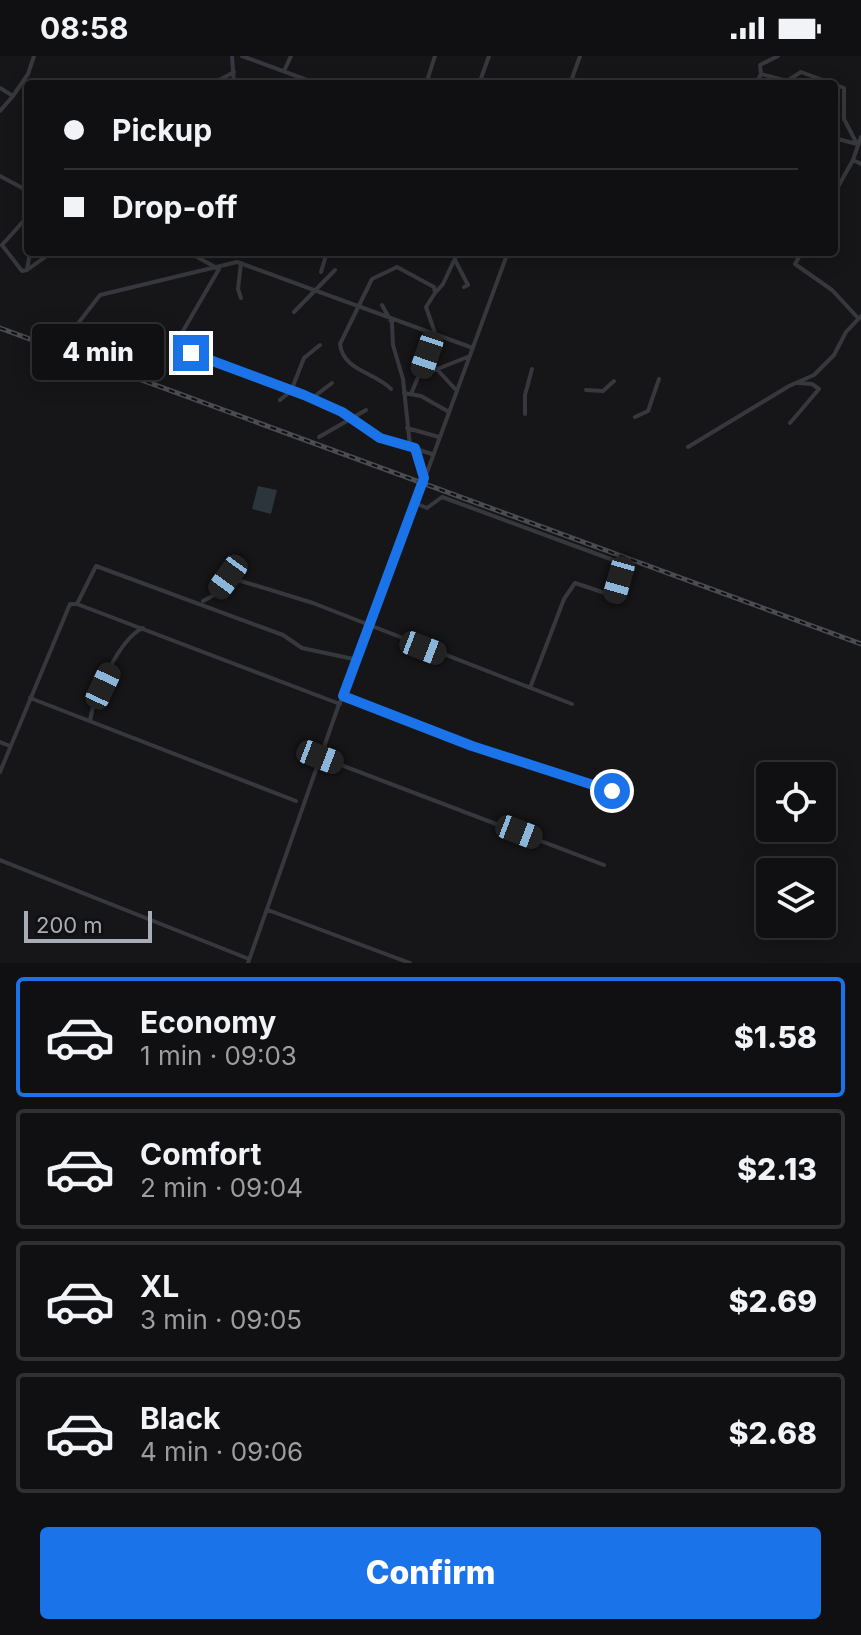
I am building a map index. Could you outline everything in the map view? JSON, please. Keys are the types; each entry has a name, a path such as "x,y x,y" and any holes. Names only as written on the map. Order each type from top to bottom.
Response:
{"street":[{"path":"0,111 28,74 34,56"},
{"path":"232,56 234,80"},
{"path":"242,56 308,80"},
{"path":"284,71 291,56"},
{"path":"427,80 435,56"},
{"path":"480,80 489,56"},
{"path":"571,80 580,56"},
{"path":"758,80 760,65 778,56"},
{"path":"219,80 234,72"},
{"path":"789,80 807,72 826,80"},
{"path":"761,74 783,80"},
{"path":"838,85 844,88 844,119 857,144"},
{"path":"0,88 13,96"},
{"path":"838,187 861,137"},
{"path":"838,139 857,144"},
{"path":"853,160 861,164"},
{"path":"0,176 24,189"},
{"path":"24,220 1,245 16,267 27,270"},
{"path":"27,270 29,256"},
{"path":"27,270 46,256"},
{"path":"195,256 219,269"},
{"path":"240,256 238,289 241,298"},
{"path":"321,272 326,256"},
{"path":"435,333 426,307 456,256"},
{"path":"0,860 248,961 320,757 507,256"},
{"path":"688,447 824,366 860,317 832,290 795,264 800,256"},
{"path":"455,260 468,285 464,287"},
{"path":"69,348 76,326 100,295 239,263 473,348"},
{"path":"391,389 374,376 355,369 341,352 340,344 372,279 397,267 434,287 435,293"},
{"path":"219,269 183,331 174,339 178,346 311,399 350,418 380,438 433,455"},
{"path":"294,312 335,270"},
{"path":"382,305 390,317 407,428 424,478"},
{"path":"411,394 427,355 427,344 435,333"},
{"path":"280,400 291,391 304,358 320,345"},
{"path":"427,355 457,391"},
{"path":"420,376 470,356"},
{"path":"525,414 525,395 532,369"},
{"path":"635,417 648,411 659,379"},
{"path":"586,390 603,391 614,381"},
{"path":"311,399 332,383"},
{"path":"790,423 819,389 812,384 795,383"},
{"path":"404,393 449,412"},
{"path":"319,437 366,410"},
{"path":"407,428 439,437"},
{"path":"415,503 427,508 442,497 624,564 614,596 575,583 564,599 530,688"},
{"path":"77,604 96,566 201,602 283,635 302,648 358,660"},
{"path":"201,602 216,594 228,577 313,603 370,628 572,704"},
{"path":"0,772 70,604 143,628 340,704"},
{"path":"90,721 92,705 112,667 114,654 133,632 143,628"},
{"path":"343,696 472,746 612,791"},
{"path":"30,698 296,801"},
{"path":"0,742 10,746"},
{"path":"320,757 604,865"},
{"path":"268,910 358,947 410,963"}],"shaded area":[{"path":"258,486 277,490 271,514 252,509"}],"railway":[{"path":"0,328 861,644"}],"route":[{"path":"191,353 304,395 342,412 380,438 415,448 424,478 343,696 472,746 612,791"}]}
